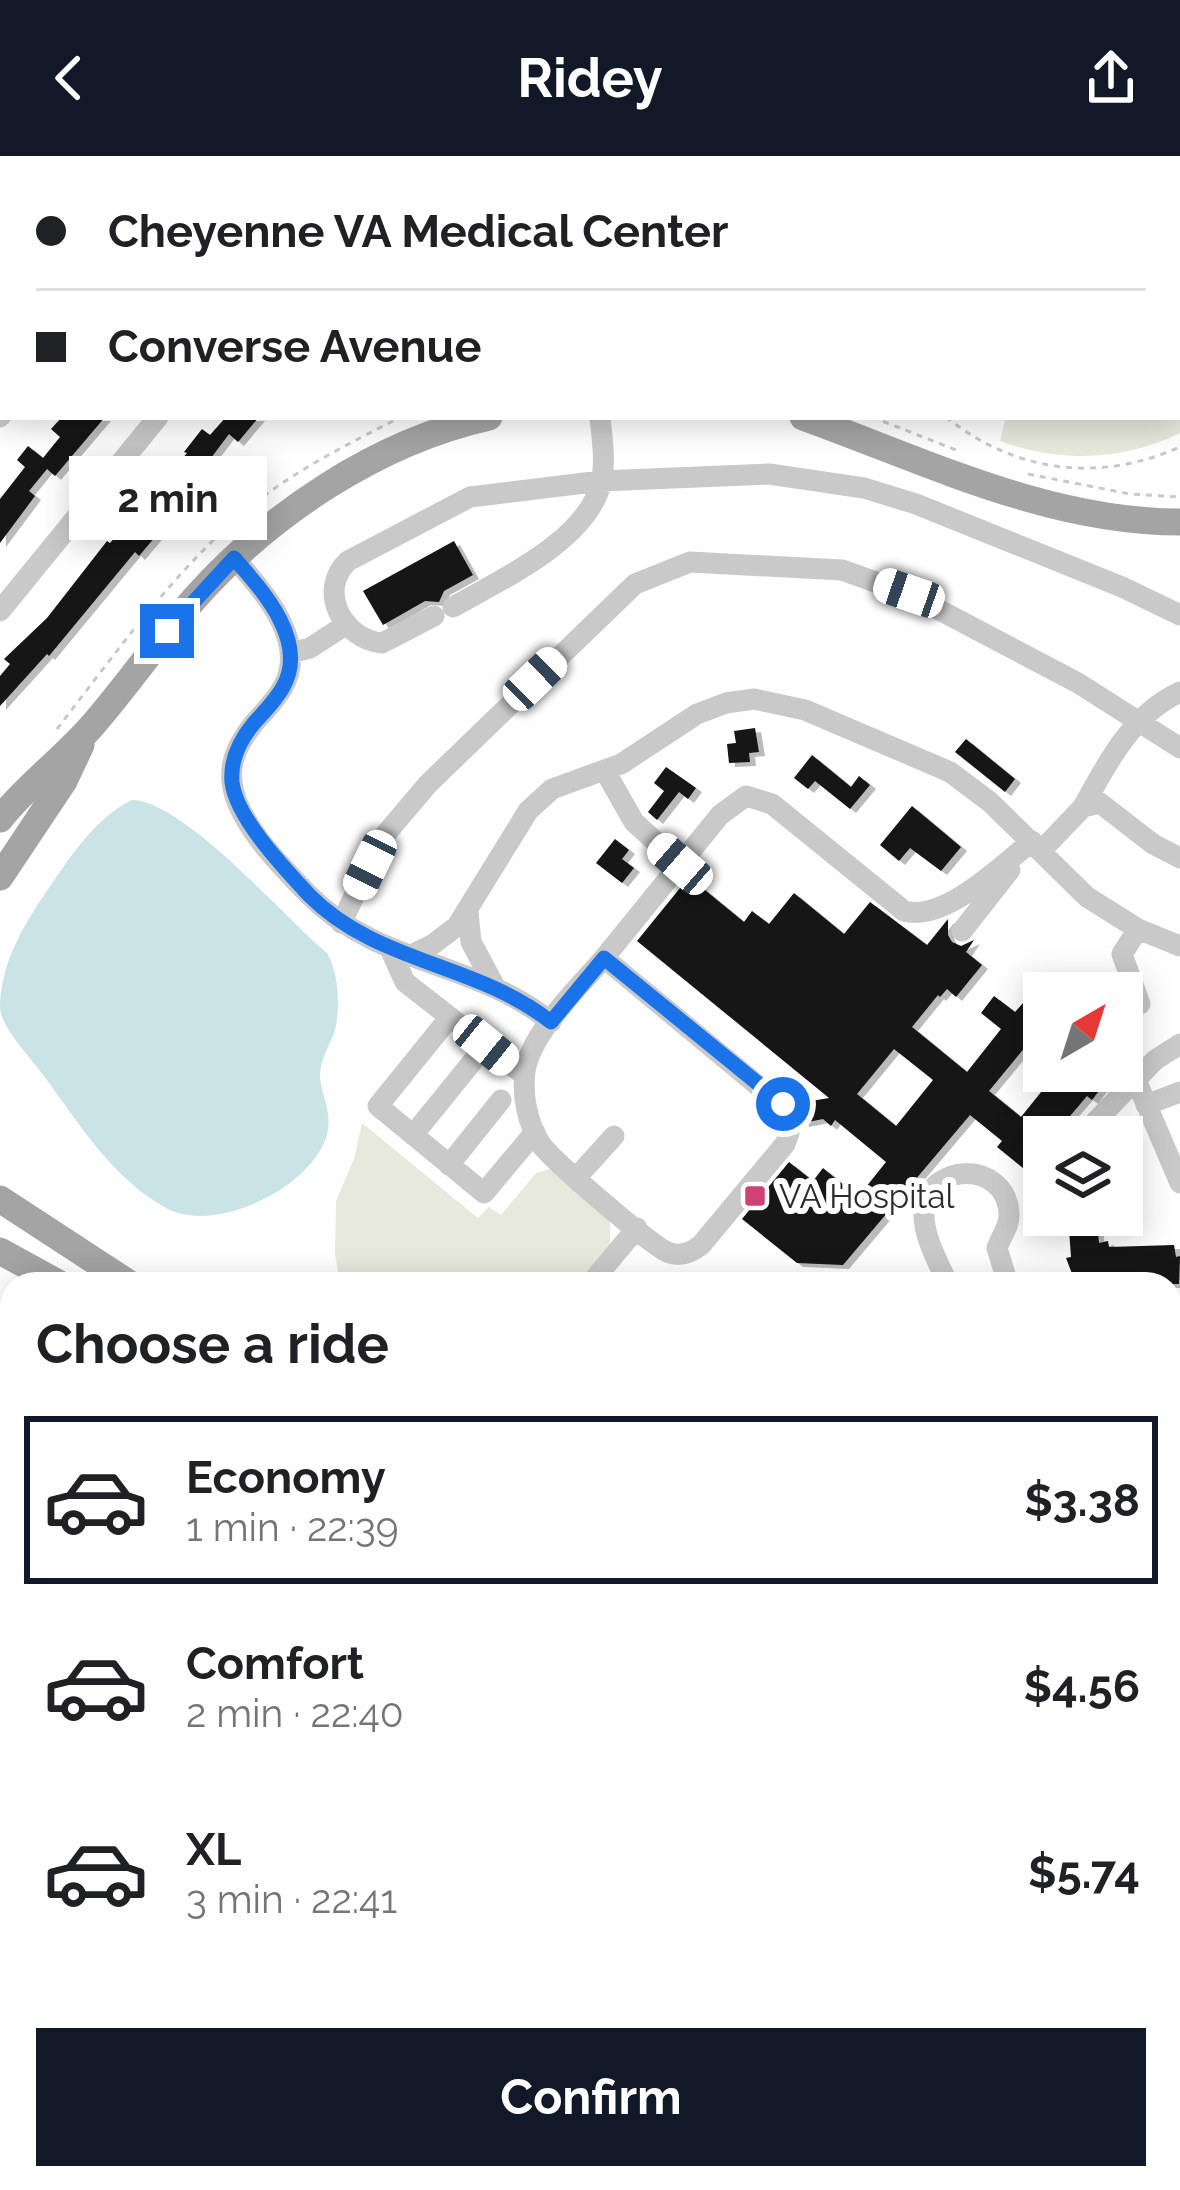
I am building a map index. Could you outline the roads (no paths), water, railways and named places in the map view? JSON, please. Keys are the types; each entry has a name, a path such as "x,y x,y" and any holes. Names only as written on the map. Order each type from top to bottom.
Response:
{"main road":[{"path":"0,819 88,730 167,631 234,558 339,479 418,441 480,420"},
{"path":"811,420 999,490 1122,519 1180,522"},
{"path":"0,877 64,781 88,730"},
{"path":"0,1199 112,1272"},
{"path":"0,1251 38,1272"}],"street":[{"path":"0,611 156,420"},
{"path":"600,420 601,481 593,501 548,552 382,643 373,643 346,624 332,592 336,573 348,560 470,497 601,481 769,474 864,488 916,504 1180,615"},
{"path":"234,558 256,582 283,626 290,653 283,687 243,737 234,756 232,780 239,804 264,841 340,923 399,954 494,985 551,1022"},
{"path":"340,923 384,836 428,784 635,584 690,562 842,570 909,593 1078,683 1180,748"},
{"path":"290,653 310,648 346,624"},
{"path":"1083,807 1120,743 1160,701 1180,692"},
{"path":"399,954 432,945 467,912 540,797 566,782 605,771 697,714 740,700 767,700 805,710 950,772 1037,845 1087,897 1138,929 1180,946"},
{"path":"605,771 634,822 680,864"},
{"path":"604,958 785,1108 789,1133 785,1144 695,1250 673,1254 549,1155 526,1105 524,1075 536,1042 551,1022 729,806 755,796 772,804 904,911 915,914 975,888 1092,803 1107,806 1153,844 1180,858"},
{"path":"962,931 1037,845"},
{"path":"467,912 471,942 494,985"},
{"path":"1128,972 1122,954 1138,929"},
{"path":"399,954 405,982 524,1075"},
{"path":"450,1017 378,1106 484,1193 535,1132"},
{"path":"1143,1073 1180,1044"},
{"path":"413,1136 486,1045"},
{"path":"1101,1116 1124,1092"},
{"path":"1141,1092 1179,1179"},
{"path":"1146,1105 1180,1092"},
{"path":"449,1165 501,1100"},
{"path":"576,1178 614,1136"},
{"path":"943,1272 924,1210 936,1185 960,1172 988,1178 1006,1198 1008,1226 998,1248 1005,1272"},
{"path":"600,1272 637,1228"}],"water":[{"path":"132,800 154,805 205,839 327,953 334,971 336,1024 320,1076 328,1112 326,1138 301,1174 258,1202 234,1211 186,1215 166,1208 129,1182 18,1043 0,1008 4,974 32,913 86,837"}],"place":[{"name":"VA Hospital","path":"755,1196"}]}
